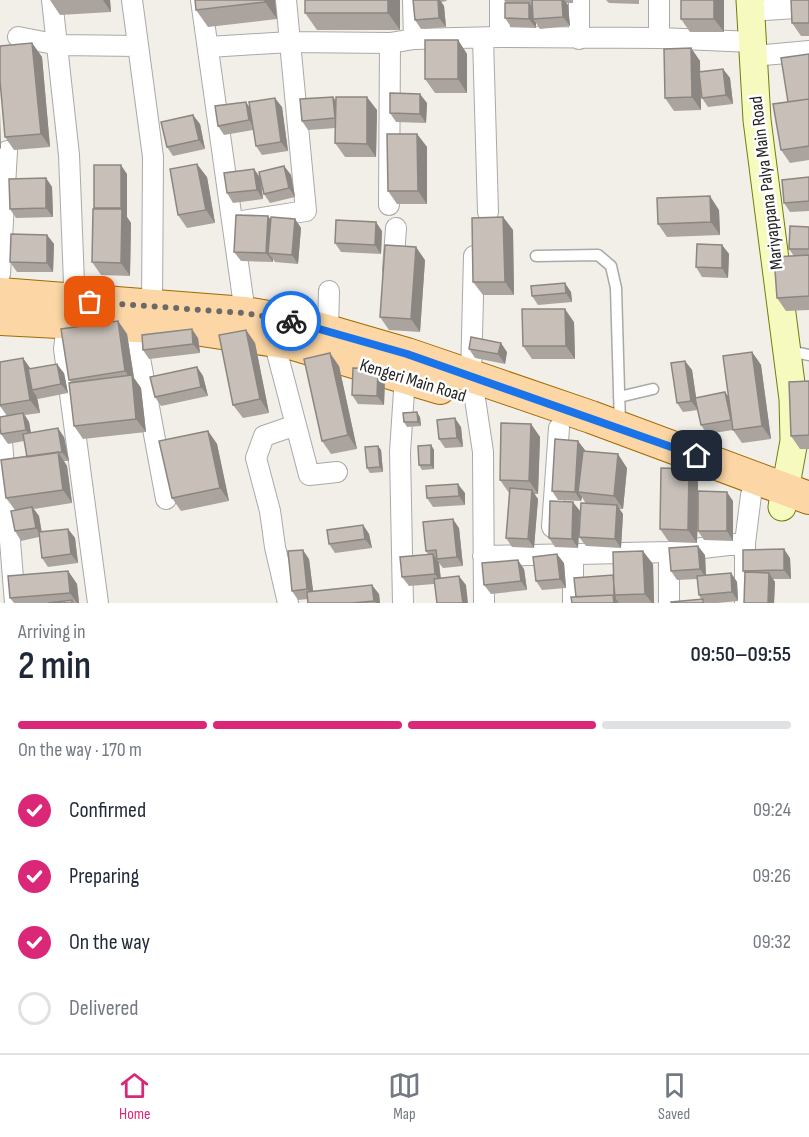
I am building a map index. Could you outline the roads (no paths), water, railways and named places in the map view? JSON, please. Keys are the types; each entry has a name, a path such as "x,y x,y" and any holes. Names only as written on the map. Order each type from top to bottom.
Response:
{"main road":[{"name":"Kengeri Main Road","path":"0,294 68,312"},
{"name":"Kengeri Main Road","path":"0,319 68,312 143,316 245,313 328,330 387,335 473,388 559,428 751,495 796,503"},
{"name":"Kengeri Main Road","path":"143,316 195,329 274,340 405,376 473,388 620,428 796,503"}],"street":[{"path":"52,0 59,45 69,155 74,259 74,283 64,349 98,603"},
{"path":"132,0 153,157 143,316 166,499"},
{"path":"201,0 245,313"},
{"path":"232,223 306,211 286,0"},
{"path":"413,0 414,39"},
{"path":"488,212 491,37 500,0"},
{"path":"579,0 579,39"},
{"path":"658,0 659,38"},
{"path":"751,6 796,8"},
{"name":"Mariyappana Palya Main Road","path":"751,6 753,49 777,186 798,353 793,399 796,503"},
{"path":"18,37 59,45 138,46"},
{"path":"209,47 289,42 390,43 414,39 491,37 659,38 753,49 809,51"},
{"path":"389,204 390,43"},
{"path":"0,274 7,151"},
{"path":"391,288 396,228"},
{"path":"474,241 473,388 483,452 484,603"},
{"path":"328,330 329,291"},
{"path":"274,340 309,475 337,472"},
{"path":"403,603 400,452 405,376"},
{"path":"0,417 15,603"},
{"path":"288,603 275,547 270,511 256,458 264,436 296,425"},
{"path":"551,555 559,428"},
{"path":"745,603 745,543 751,495"},
{"path":"483,556 669,552 745,543"},
{"path":"669,552 669,603"},
{"path":"573,554 573,603"}],"lane":[{"path":"536,256 598,255 611,266 616,288 620,428"},
{"path":"620,397 653,389"}]}
